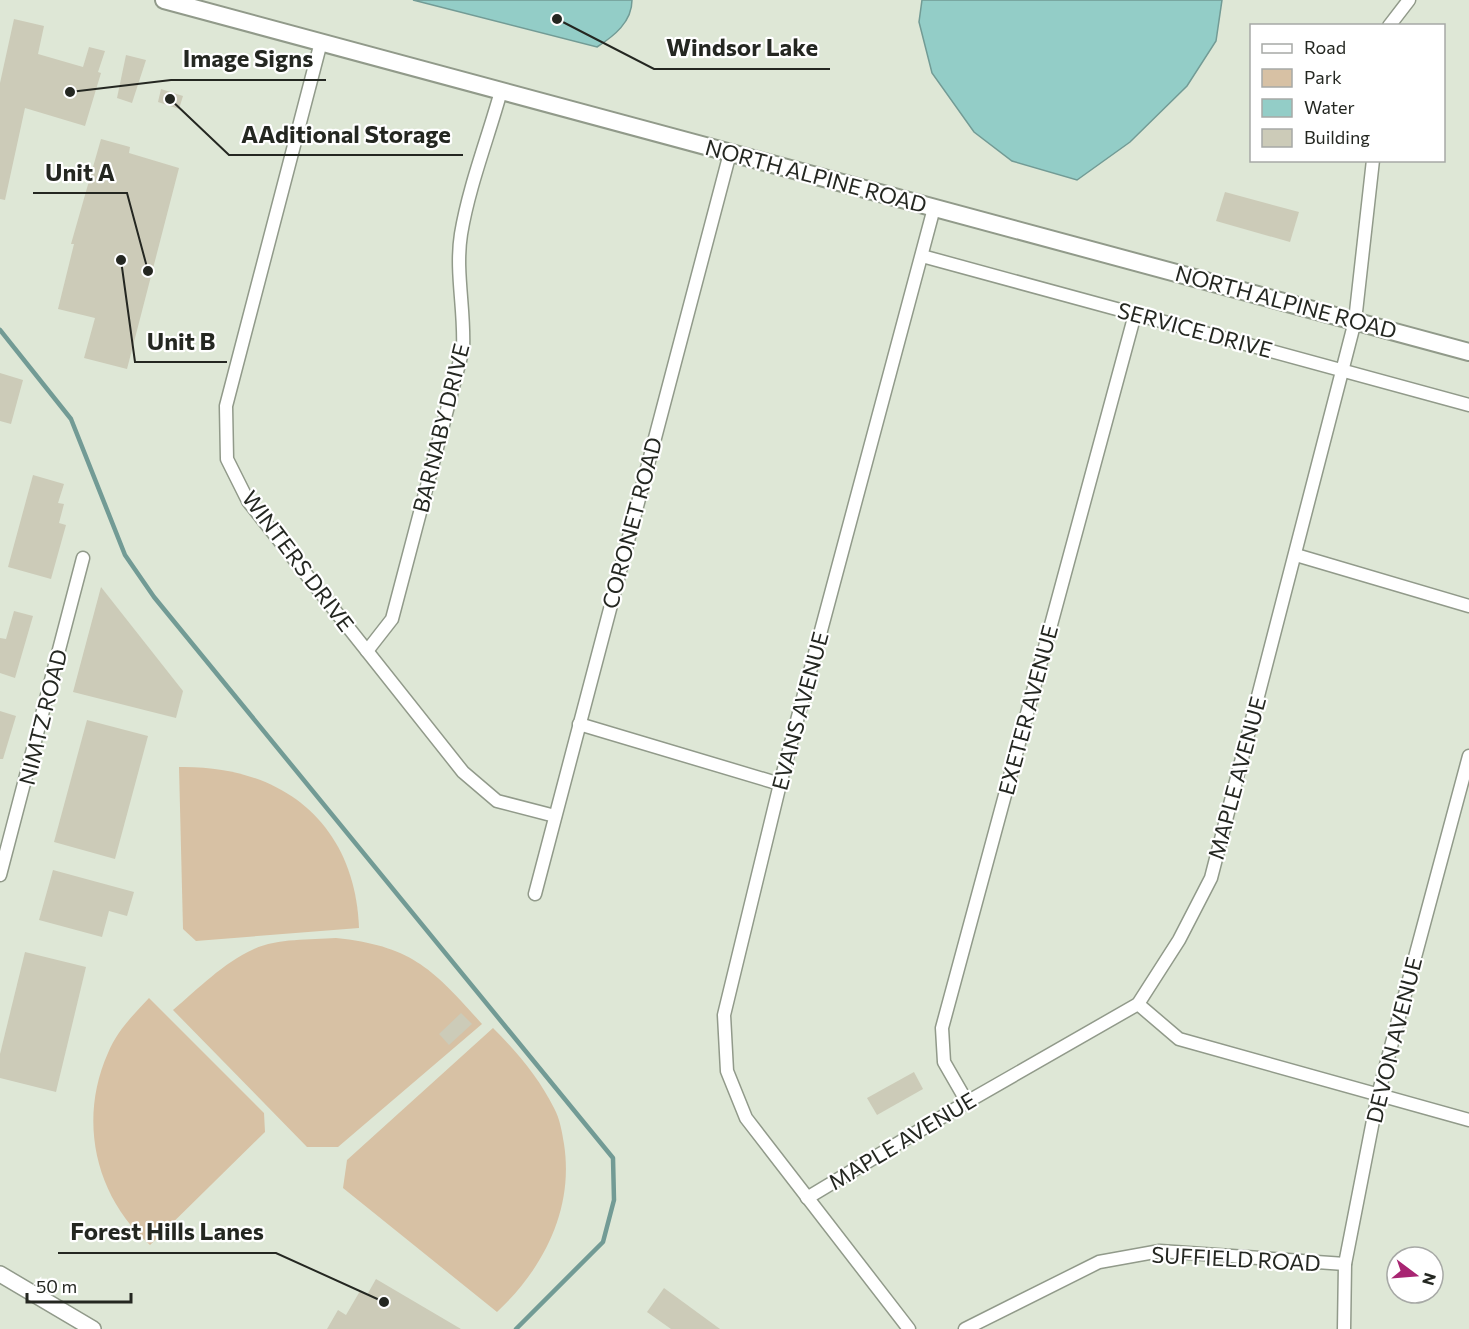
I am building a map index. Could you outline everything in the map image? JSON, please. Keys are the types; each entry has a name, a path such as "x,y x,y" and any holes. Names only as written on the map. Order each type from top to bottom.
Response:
{"main road":[{"name":"NORTH ALPINE ROAD","path":"164,0 1469,352"}],"street":[{"path":"1391,24 1409,0"},
{"name":"WINTERS DRIVE","path":"321,42 226,406 227,459 248,501 463,772 497,801 555,816"},
{"name":"BARNABY DRIVE","path":"368,651 392,619 463,349 465,318 458,266 461,233 501,91"},
{"name":"CORONET ROAD","path":"534,894 730,153"},
{"name":"MAPLE AVENUE","path":"807,1198 967,1102 1138,1004 1179,940 1211,878 1343,370 1355,321 1373,162"},
{"name":"EVANS AVENUE","path":"909,1329 746,1118 727,1071 724,1015 780,784 934,208"},
{"name":"SERVICE DRIVE","path":"922,256 1469,405"},
{"name":"EXETER AVENUE","path":"967,1102 944,1062 942,1028 1135,314"},
{"path":"1296,555 1469,606"},
{"name":"NIMTZ ROAD","path":"0,875 6,836 83,558"},
{"path":"579,724 780,784"},
{"name":"DEVON AVENUE","path":"1344,1329 1345,1264 1378,1095 1469,756"},
{"path":"1138,1004 1179,1039 1469,1120"},
{"name":"SUFFIELD ROAD","path":"965,1329 1099,1262 1160,1251 1345,1264"},
{"path":"0,1274 93,1329"}],"green space":[{"path":"179,767 216,769 250,777 280,789 306,807 327,830 344,858 354,891 359,928 196,941 183,929"},
{"path":"336,938 384,947 419,963 449,988 482,1024 338,1147 307,1147 173,1010 221,969 263,945 284,941"},
{"path":"149,998 264,1113 265,1132 150,1245 131,1226 116,1204 97,1156 94,1131 94,1105 99,1079 108,1053 121,1030"},
{"path":"493,1028 527,1066 542,1086 554,1108 562,1130 566,1168 560,1214 552,1236 529,1276 497,1312 343,1188 347,1160"}],"water":[{"path":"413,0 632,0 629,15 621,28 597,47"},
{"path":"922,0 1222,0 1216,41 1187,86 1130,142 1077,180 1012,161 974,132 932,73 919,22"}],"building":[{"path":"14,19 44,26 38,54 83,67 89,47 105,51 98,72 101,73 85,126 25,108 5,200 0,199 0,83"},
{"path":"126,55 146,60 132,103 117,98"},
{"path":"161,89 183,96 179,109 158,102"},
{"path":"101,139 130,147 129,153 179,168 127,369 84,358 95,318 58,309 74,244 71,244"},
{"path":"1225,192 1299,212 1290,242 1216,221"},
{"path":"0,373 23,380 11,424 0,421"},
{"path":"33,475 64,484 58,503 64,504 59,523 66,525 51,579 8,567"},
{"path":"101,587 183,691 176,718 73,692"},
{"path":"14,611 33,616 15,678 0,673 0,638 6,639"},
{"path":"0,711 16,716 3,759 0,759"},
{"path":"87,720 148,736 115,859 54,842"},
{"path":"53,870 134,892 127,916 109,911 102,937 39,920"},
{"path":"25,952 86,967 56,1092 0,1078 0,1054"},
{"path":"461,1013 472,1024 449,1045 439,1034"},
{"path":"914,1072 923,1089 877,1115 867,1098"},
{"path":"376,1279 461,1329 327,1329 338,1310 346,1315 360,1291 367,1295"},
{"path":"664,1288 720,1329 671,1329 647,1312"}],"waterway":[{"path":"0,330 71,419 125,555 154,597 613,1158 614,1200 603,1242 516,1329"}],"place":[{"name":"Windsor Lake","path":"557,19"},
{"name":"Image Signs","path":"70,92"},
{"name":"AAditional Storage","path":"170,99"},
{"name":"Unit B","path":"121,260"},
{"name":"Unit A","path":"148,271"},
{"name":"Forest Hills Lanes","path":"384,1302"}]}
